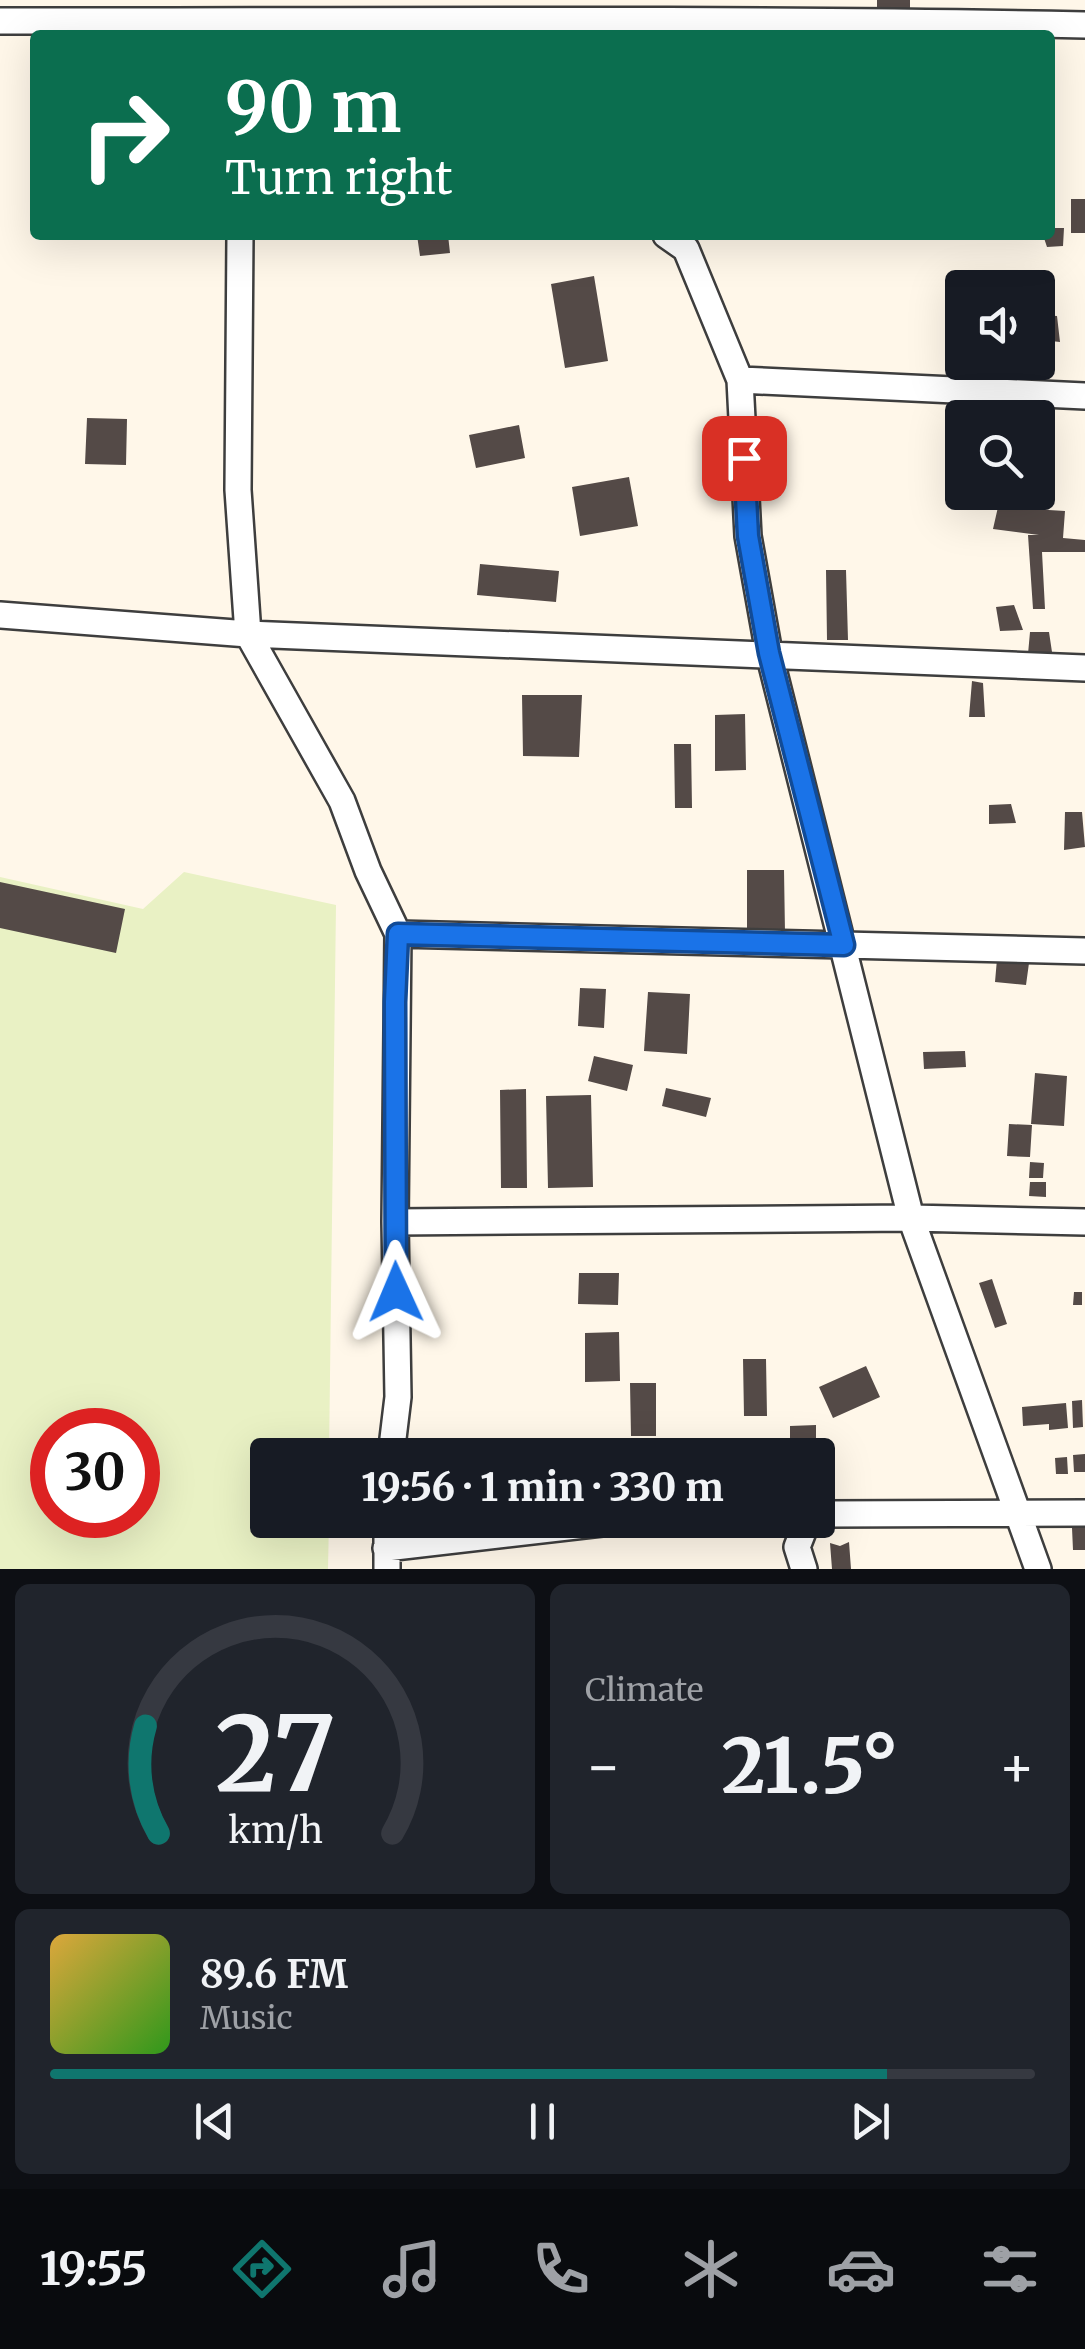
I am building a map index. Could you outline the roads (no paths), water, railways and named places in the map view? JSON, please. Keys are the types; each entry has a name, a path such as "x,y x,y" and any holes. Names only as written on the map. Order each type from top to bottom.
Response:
{"street":[{"path":"0,21 260,19 510,26 655,9 1085,25"},
{"path":"240,240 238,490 248,634 342,802 368,871 398,934 398,1397 394,1438"},
{"path":"673,240 686,249 740,380 748,536 769,653 912,1218 1038,1569"},
{"path":"740,380 1085,396"},
{"path":"0,615 248,634 1085,668"},
{"path":"398,934 1085,951"},
{"path":"395,1222 912,1218 1085,1222"},
{"path":"835,1514 1085,1513"},
{"path":"387,1559 517,1538"},
{"path":"803,1538 797,1548 804,1569"}]}
